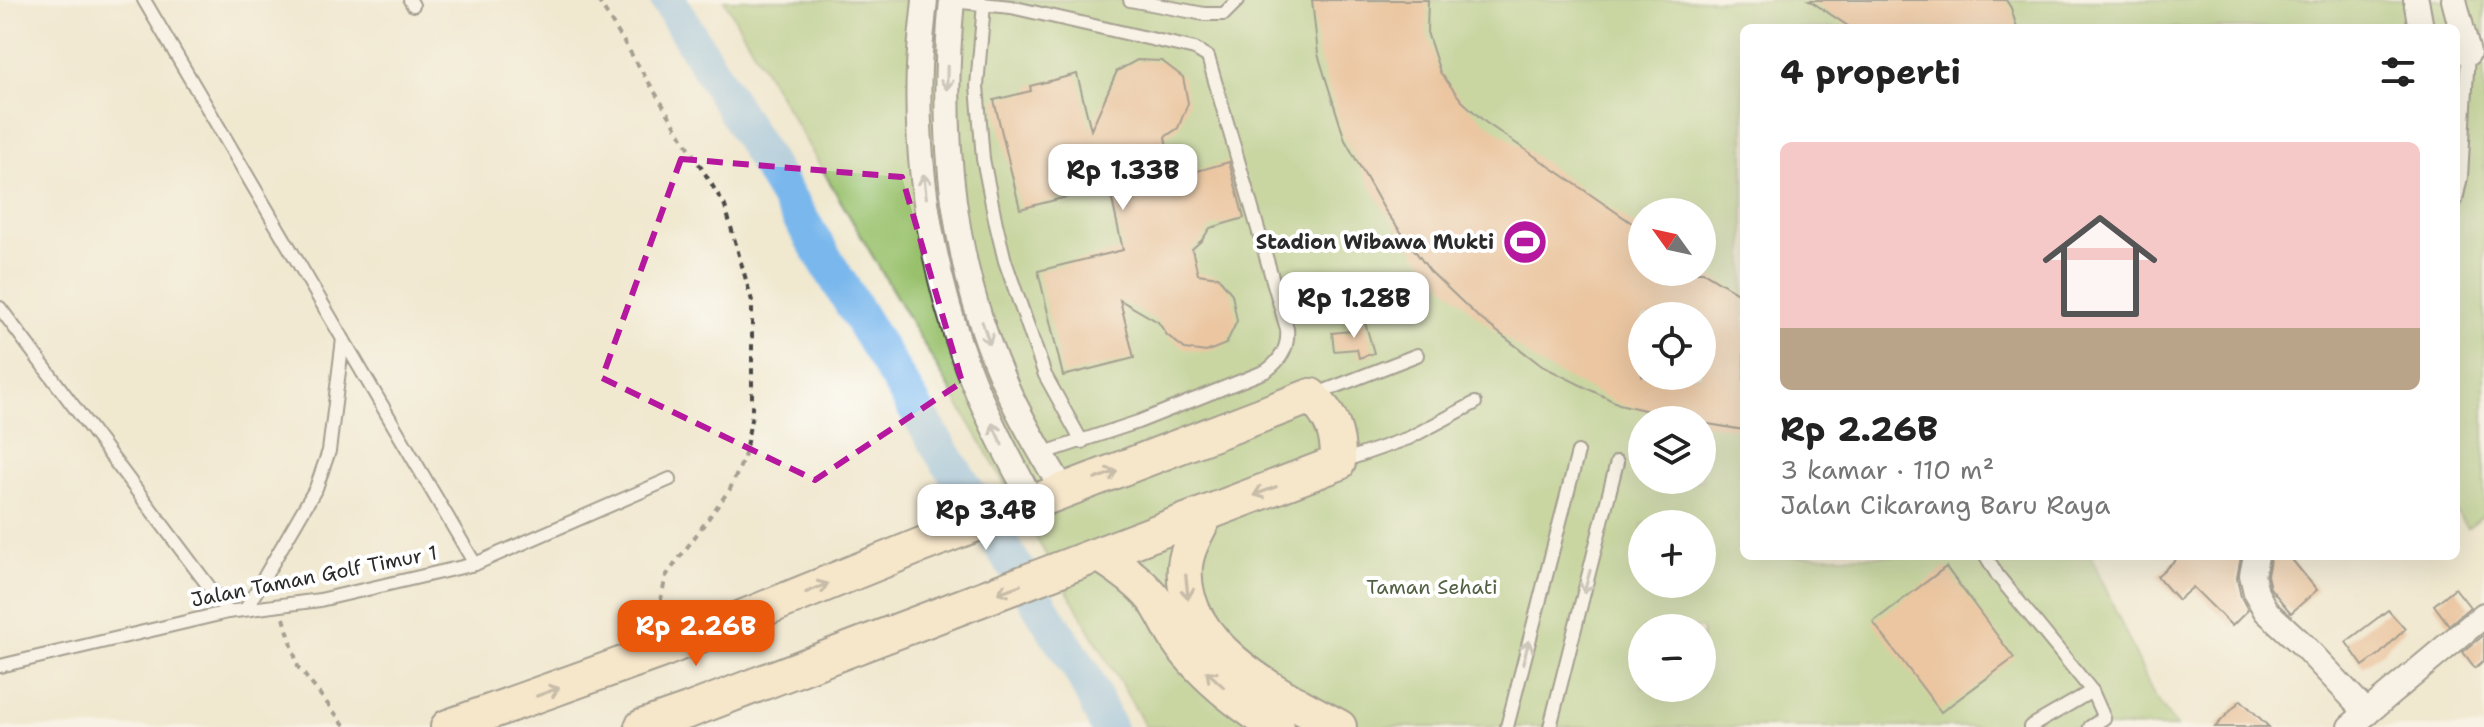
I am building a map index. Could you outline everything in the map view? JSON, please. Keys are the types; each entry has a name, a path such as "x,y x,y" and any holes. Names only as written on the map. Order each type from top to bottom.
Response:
{"main road":[{"path":"448,727 665,649 919,546 1311,396 1325,409 1334,425 1339,444 1338,463 949,610 691,719 642,727"},
{"path":"1206,514 1192,540 1185,566 1189,602 1213,645 1275,694 1339,727"},
{"path":"1100,555 1127,572 1154,599 1185,650 1224,688 1277,727"}],"street":[{"path":"925,0 919,67 920,143 929,219 944,294 967,366 991,422 1043,499"},
{"path":"952,0 946,68 947,135 953,202 985,332 1010,394 1041,454 1043,499"},
{"path":"2416,0 2420,24"},
{"path":"2454,0 2458,24"},
{"path":"2255,560 2252,575 2256,593 2266,611 2303,645 2358,720 2484,615"}],"lane":[{"path":"144,0 475,564"},
{"path":"952,0 1011,7 1195,49 1208,57 1287,329 1289,341 1281,356 1266,371 1082,442 1041,454"},
{"path":"1130,0 1204,14 1224,14 1238,0"},
{"path":"984,4 977,86 983,159 996,224 1005,261 1045,375 1082,442"},
{"path":"2460,182 2462,54"},
{"path":"0,308 228,612"},
{"path":"247,607 293,530 329,451 343,339"},
{"path":"1311,396 1417,355"},
{"path":"1338,463 1409,438 1475,403"},
{"path":"1507,727 1578,452"},
{"path":"1550,727 1617,462"},
{"name":"Jalan Taman Golf Timur 1","path":"0,666 247,607 320,600 475,564 670,479"},
{"path":"1988,560 2092,691 2104,718 2090,727"},
{"path":"2030,727 2092,691"}],"path":[{"path":"598,0 725,206 752,301 752,414 744,458 730,489 666,576 661,599 665,649"},
{"path":"280,604 298,667 346,727"}],"highlighted area":[{"path":"681,159 902,177 962,382 815,480 602,378"}],"green space":[{"name":"Taman Sehati","path":"724,0 2484,0 2484,515 2467,528 2460,518 2460,24 1740,24 1740,560 2093,560 2153,694 2177,727 1146,727"}],"building":[{"path":"1312,0 1428,0 1427,32 1440,72 1462,101 1485,122 1628,220 1628,286 1716,286 1716,280 1740,295 1740,429 1716,425 1716,406 1628,406 1542,366 1477,316 1430,271 1384,209 1345,140 1318,54"},
{"path":"1809,0 2006,0 2016,24 1845,24"},
{"path":"1137,60 1162,61 1183,77 1188,103 1178,128 1165,137 1169,159 1182,163 1194,172 1229,162 1244,218 1210,228 1192,249 1198,274 1218,277 1232,294 1237,321 1226,344 1206,352 1185,349 1167,335 1158,322 1120,300 1134,358 1063,376 1038,271 1123,250 1109,186 1020,209 994,100 1031,91 1030,86 1077,74 1091,130 1117,71"},
{"path":"1364,319 1374,353 1359,358 1357,349 1334,351 1332,333 1351,331 1349,324"},
{"path":"2175,560 2240,560 2237,578 2248,610 2232,626 2193,587 2178,600 2157,576"},
{"path":"2270,560 2292,560 2317,590 2291,613 2270,588 2267,575"},
{"path":"1946,567 2014,658 1941,712 1873,622"},
{"path":"2455,588 2470,607 2449,625 2434,605"},
{"path":"2388,610 2405,629 2363,666 2346,642"},
{"path":"2484,635 2484,660 2475,668 2463,652"},
{"path":"2241,700 2269,727 2215,727"}],"waterway":[{"path":"668,0 940,449 1082,672 1108,727"}],"place":[{"name":"Stadion Wibawa Mukti","path":"1525,242"}]}
